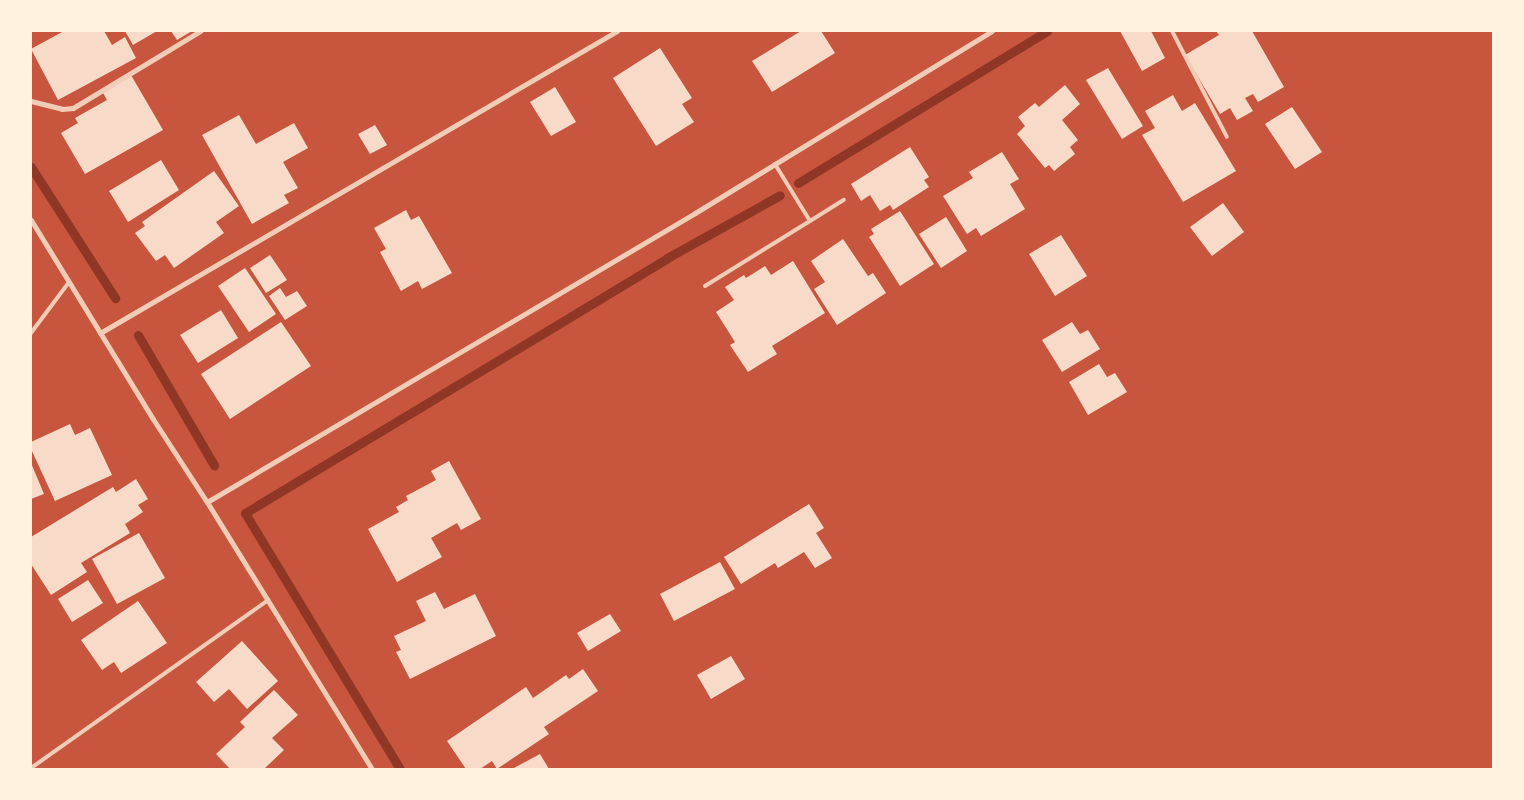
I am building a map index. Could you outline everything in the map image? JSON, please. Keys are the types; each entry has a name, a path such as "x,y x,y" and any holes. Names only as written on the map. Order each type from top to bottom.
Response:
{"street":[{"path":"31,100 62,109 73,108 200,31"},
{"path":"100,333 617,31"},
{"path":"207,502 775,164 992,31"},
{"path":"31,220 152,419 207,502 372,769"}],"lane":[{"path":"1172,31 1227,137"},
{"path":"775,164 810,221"},
{"path":"705,286 844,200"},
{"path":"31,334 69,282"},
{"path":"31,768 268,600"}],"building":[{"path":"64,31 104,31 112,45 125,37 136,58 58,100 31,49"},
{"path":"125,31 157,31 133,45"},
{"path":"171,31 192,31 177,40"},
{"path":"801,31 821,31 835,53 772,92 752,61"},
{"path":"1120,31 1151,31 1165,58 1142,71"},
{"path":"1216,31 1252,31 1284,87 1258,102 1253,94 1245,98 1253,111 1237,120 1230,108 1220,114 1185,55 1219,35"},
{"path":"660,48 692,98 682,104 694,122 656,146 613,78"},
{"path":"1108,68 1143,126 1122,139 1086,80"},
{"path":"131,75 163,130 85,174 61,133 78,123 75,118 107,100 102,91"},
{"path":"1065,85 1080,104 1062,120 1078,140 1070,147 1075,154 1054,171 1049,165 1045,168 1017,134 1025,126 1018,117 1035,103 1039,107"},
{"path":"555,87 576,122 551,136 530,102"},
{"path":"1173,95 1182,111 1195,103 1236,171 1183,202 1142,135 1155,128 1145,111"},
{"path":"1292,107 1322,152 1295,169 1265,124"},
{"path":"239,115 256,144 294,123 308,148 283,162 298,188 284,195 289,203 252,224 202,135"},
{"path":"375,125 387,145 370,154 358,134"},
{"path":"910,147 929,177 924,180 929,187 893,210 890,205 880,211 870,195 861,201 851,184"},
{"path":"1002,152 1019,179 1010,184 1025,209 981,236 976,228 967,234 943,196 973,178 969,172"},
{"path":"161,160 179,190 128,222 109,191"},
{"path":"214,171 239,206 216,222 224,233 174,268 165,255 156,261 135,233 145,226 142,222"},
{"path":"1223,203 1244,232 1212,256 1190,227"},
{"path":"406,210 411,220 419,216 452,273 422,289 418,281 401,291 380,252 386,249 374,228"},
{"path":"900,211 934,264 900,286 869,237 874,234 871,229"},
{"path":"946,217 967,251 941,268 919,234"},
{"path":"1061,235 1087,276 1055,296 1029,254"},
{"path":"843,239 868,276 873,273 886,293 837,325 814,289 825,282 811,261"},
{"path":"270,255 287,280 266,293 250,268"},
{"path":"793,261 825,313 772,346 777,354 748,372 730,345 735,342 716,312 734,300 725,287 744,275 746,278 765,266 771,275"},
{"path":"245,268 276,314 249,332 218,286"},
{"path":"280,288 286,297 297,291 307,306 285,320 269,296"},
{"path":"221,310 238,338 198,363 180,335"},
{"path":"281,322 311,366 230,419 201,374"},
{"path":"1072,322 1080,334 1088,330 1100,349 1062,372 1042,340"},
{"path":"1099,364 1107,377 1115,373 1127,392 1088,415 1069,382"},
{"path":"70,424 75,435 90,428 112,475 55,501 31,449 31,442"},
{"path":"449,461 481,519 461,530 457,523 431,538 442,557 397,582 368,529 399,512 396,507 408,500 406,496 436,480 431,471"},
{"path":"31,463 44,494 31,499"},
{"path":"136,479 148,499 138,505 143,512 125,524 130,533 81,563 87,572 51,595 31,564 31,537 113,487 116,492"},
{"path":"809,504 824,528 816,533 832,558 815,568 804,552 778,568 775,563 741,584 724,557"},
{"path":"139,533 165,578 117,604 92,559"},
{"path":"720,562 735,589 674,621 660,594"},
{"path":"88,580 103,603 72,622 58,599"},
{"path":"435,592 444,609 475,594 496,636 410,679 396,652 401,650 394,636 426,621 416,601"},
{"path":"138,601 167,643 121,673 114,662 102,670 81,640"},
{"path":"610,614 621,631 588,651 577,633"},
{"path":"242,641 278,681 247,709 229,689 214,702 196,682"},
{"path":"731,656 745,679 711,699 697,675"},
{"path":"583,669 598,691 544,727 549,734 497,769 492,761 480,769 466,769 447,741 526,687 533,698 566,675 569,679"},
{"path":"274,690 298,715 272,738 284,750 264,769 230,769 216,754 245,727 240,722"},
{"path":"540,754 549,769 512,769"}],"waterway":[{"path":"798,183 1047,31"},
{"path":"31,167 115,298"},
{"path":"400,769 245,513 667,258 780,195"},
{"path":"138,335 214,465"}]}
